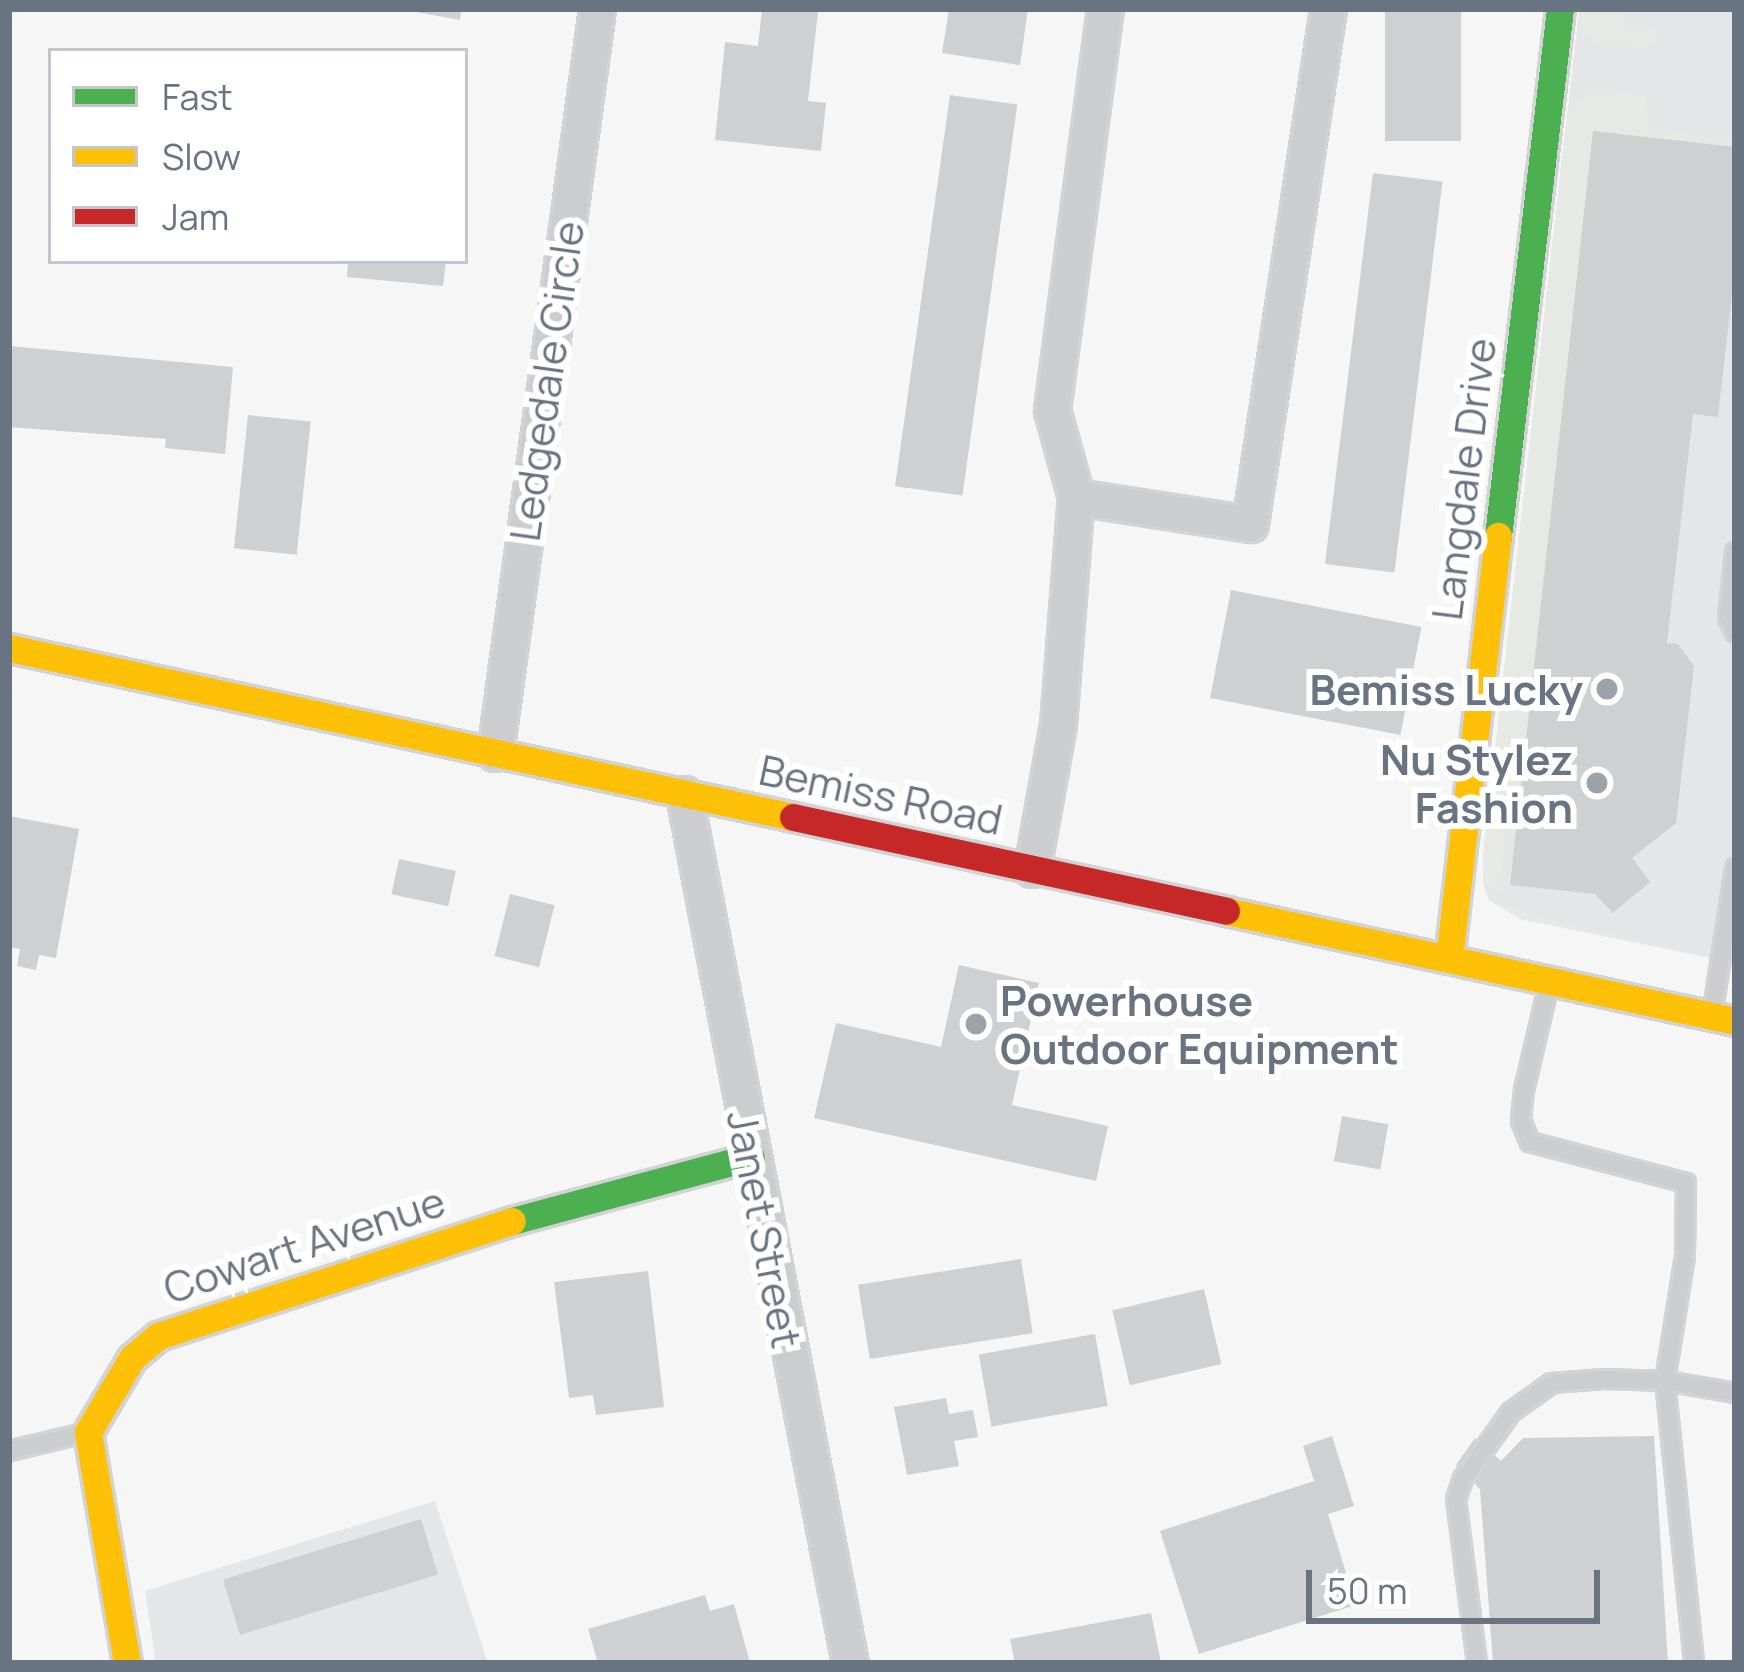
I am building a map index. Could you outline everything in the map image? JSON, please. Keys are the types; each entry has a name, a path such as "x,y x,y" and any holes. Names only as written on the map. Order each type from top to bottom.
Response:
{"street":[{"name":"Ledgedale Circle","path":"495,753 597,9"},
{"path":"1032,869 1058,724 1076,496 1052,410 1105,9"},
{"path":"1076,496 1250,524 1328,9"},
{"name":"Langdale Drive","path":"1449,959 1560,9"},
{"name":"Bemiss Road","path":"9,648 1724,1018"},
{"name":"Janet Street","path":"684,794 850,1663"},
{"path":"1670,1006 1735,1054"},
{"name":"Cowart Avenue","path":"88,1432 132,1358 158,1336 480,1230 751,1157"},
{"path":"88,1432 128,1663"}],"lane":[{"path":"1735,552 1728,616 1735,633"},
{"path":"1724,1018 1735,868"},
{"path":"1550,981 1520,1120 1530,1142 1686,1183 1684,1256 1664,1381 1694,1663"},
{"path":"1477,1663 1456,1499 1482,1444 1552,1383 1664,1381 1735,1394"},
{"path":"9,1451 88,1432"}],"shaded area":[{"path":"1579,9 1735,9 1735,963 1520,919 1489,900 1483,884"},
{"path":"1579,9 1625,9 1624,26 1650,28 1658,39 1648,49 1601,44 1586,36"},
{"path":"1591,90 1647,96 1648,130 1735,140 1735,147 1593,132 1517,817 1505,816 1502,891 1483,884 1483,855 1567,112"},
{"path":"1489,900 1544,919 1680,949 1520,919"},
{"path":"435,1501 488,1663 156,1663 145,1591"}],"building":[{"path":"399,9 461,9 460,20"},
{"path":"762,9 818,12 808,101 826,103 821,151 715,140 725,42 758,46"},
{"path":"949,9 1028,9 1020,65 942,53"},
{"path":"1385,9 1461,9 1461,141 1385,141"},
{"path":"950,95 1017,104 962,496 895,486"},
{"path":"1593,131 1735,147 1735,267 1718,417 1693,414 1667,643 1678,644 1694,666 1676,823 1632,858 1650,882 1613,913 1595,894 1510,885"},
{"path":"1373,173 1442,182 1394,573 1325,564"},
{"path":"348,264 446,264 443,286 347,277"},
{"path":"9,346 233,367 225,454 165,448 166,439 9,427"},
{"path":"248,415 311,422 297,555 234,548"},
{"path":"1231,590 1421,627 1400,735 1210,698"},
{"path":"9,816 79,829 56,958 39,955 36,970 17,966 20,949 9,947"},
{"path":"399,859 456,871 448,906 392,894"},
{"path":"510,894 555,905 539,967 495,956"},
{"path":"959,965 1039,983 1012,1105 1108,1126 1096,1181 814,1118 836,1023 941,1047"},
{"path":"1342,1116 1388,1124 1380,1169 1334,1161"},
{"path":"1021,1259 1033,1333 870,1359 858,1285"},
{"path":"648,1271 664,1407 596,1415 593,1395 569,1398 554,1282"},
{"path":"1204,1289 1221,1364 1130,1385 1112,1310"},
{"path":"1095,1334 1108,1406 991,1426 979,1354"},
{"path":"946,1398 949,1414 973,1410 978,1437 954,1441 959,1466 907,1475 894,1407"},
{"path":"1332,1436 1354,1506 1328,1514 1356,1605 1199,1654 1160,1531 1314,1481 1303,1446"},
{"path":"1654,1436 1668,1663 1493,1663 1480,1489 1456,1465 1475,1438 1501,1461 1523,1438"},
{"path":"421,1519 438,1574 240,1635 223,1580"},
{"path":"705,1595 710,1611 734,1604 750,1663 598,1663 588,1629"},
{"path":"1151,1613 1161,1663 1015,1663 1010,1639"}],"traffic: fast":[{"path":"1498,536 1560,9"},
{"path":"512,1221 751,1157"}],"traffic: slow":[{"path":"1449,959 1498,536"},
{"path":"9,648 793,817"},
{"path":"1226,911 1735,1021"},
{"path":"127,1663 88,1432 132,1358 158,1336 512,1221"}],"traffic: jam":[{"path":"793,817 1226,911"}],"place":[{"name":"Bemiss Lucky","path":"1607,689"},
{"name":"Nu Stylez Fashion","path":"1597,783"},
{"name":"Powerhouse Outdoor Equipment","path":"976,1024"}]}
